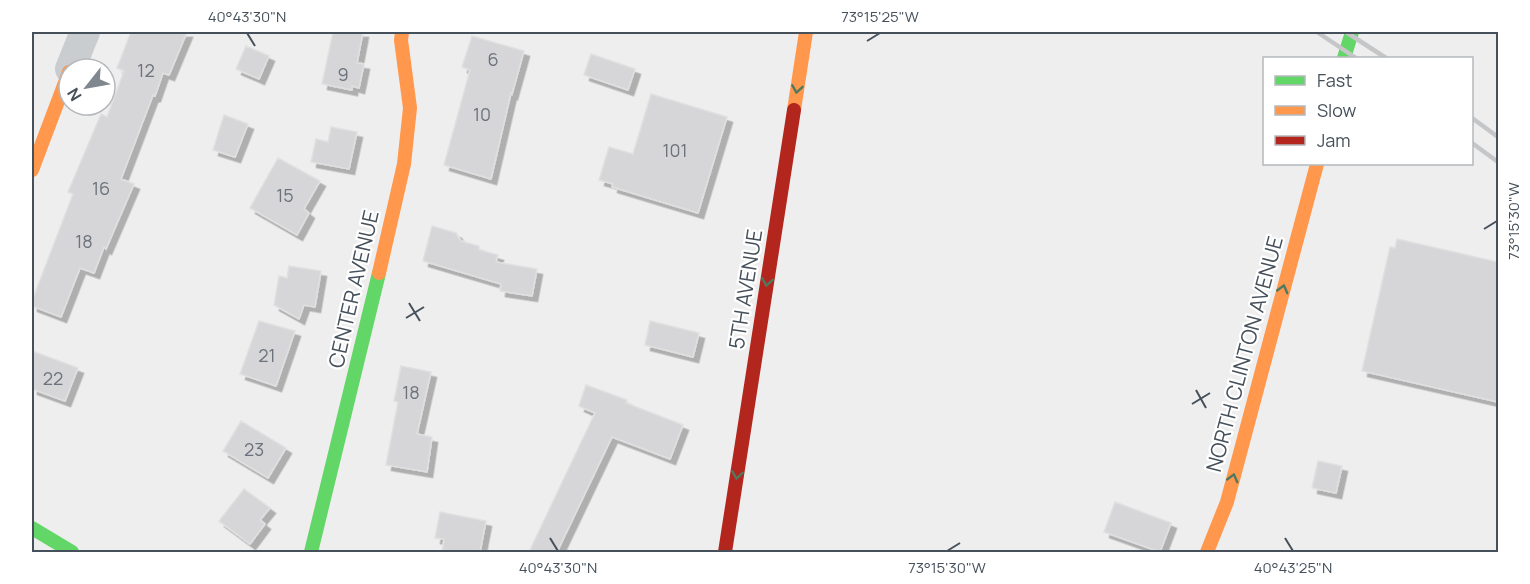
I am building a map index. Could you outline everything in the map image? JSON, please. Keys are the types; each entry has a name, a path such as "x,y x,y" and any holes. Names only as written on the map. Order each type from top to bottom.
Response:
{"main road":[{"name":"CENTER AVENUE","path":"311,552 404,164 410,108 401,40 402,32"},
{"name":"5TH AVENUE","path":"725,552 806,32"},
{"path":"1344,57 1352,32"},
{"path":"32,170 57,104"},
{"name":"NORTH CLINTON AVENUE","path":"1207,552 1225,506 1317,165"},
{"path":"1223,552 1225,506"},
{"path":"32,528 72,552"}],"street":[{"path":"75,57 85,32"}],"building":[{"path":"131,32 187,32 169,75 163,73 155,96 153,95 121,179 134,184 106,249 104,247 94,273 80,268 61,317 32,306 32,301 73,194 68,192 100,117 117,117 117,90 124,71 117,68"},
{"path":"333,32 363,32 357,63 364,64 359,88 352,86 352,90 322,84"},
{"path":"472,36 524,51 511,93 491,179 444,165 470,70 462,67"},
{"path":"246,46 269,56 259,79 236,69"},
{"path":"591,54 635,69 628,90 584,75"},
{"path":"651,94 727,117 698,213 612,187 613,184 599,180 609,147 633,154"},
{"path":"224,115 248,124 235,157 213,150"},
{"path":"331,127 357,132 349,169 311,162 316,139 328,142"},
{"path":"278,158 320,181 304,209 309,213 297,235 250,208"},
{"path":"432,226 456,233 461,241 479,246 479,250 498,255 496,262 537,269 532,296 500,291 501,284 423,261"},
{"path":"1397,239 1498,262 1498,402 1362,371 1390,247 1395,248"},
{"path":"289,266 321,271 315,307 304,305 299,319 274,305 279,276 287,278"},
{"path":"259,321 295,331 276,386 240,374"},
{"path":"650,321 699,333 693,357 645,345"},
{"path":"32,351 78,368 65,401 32,389"},
{"path":"401,366 431,372 417,434 432,437 427,472 386,465 398,402 394,401"},
{"path":"586,385 683,425 670,459 612,437 557,552 529,552 595,413 579,406"},
{"path":"241,421 286,448 268,478 223,451"},
{"path":"1318,461 1342,466 1336,493 1312,488"},
{"path":"244,489 270,508 260,520 265,524 250,544 219,521"},
{"path":"1115,502 1171,523 1160,552 1104,532"},
{"path":"440,512 486,521 480,552 442,552 444,539 435,538"}],"railway":[{"path":"1317,32 1354,57"},
{"path":"1346,32 1384,57"},
{"path":"1473,119 1498,137"},
{"path":"1473,144 1498,162"}],"traffic: fast":[{"path":"1344,57 1352,32"},
{"path":"311,552 379,273"},
{"path":"32,528 72,552"}],"traffic: slow":[{"path":"379,273 404,164 410,108 401,40 402,32"},
{"path":"794,110 806,32"},
{"path":"32,170 57,104"},
{"path":"1207,552 1227,502 1317,165"}],"traffic: jam":[{"path":"725,552 794,110"}]}
